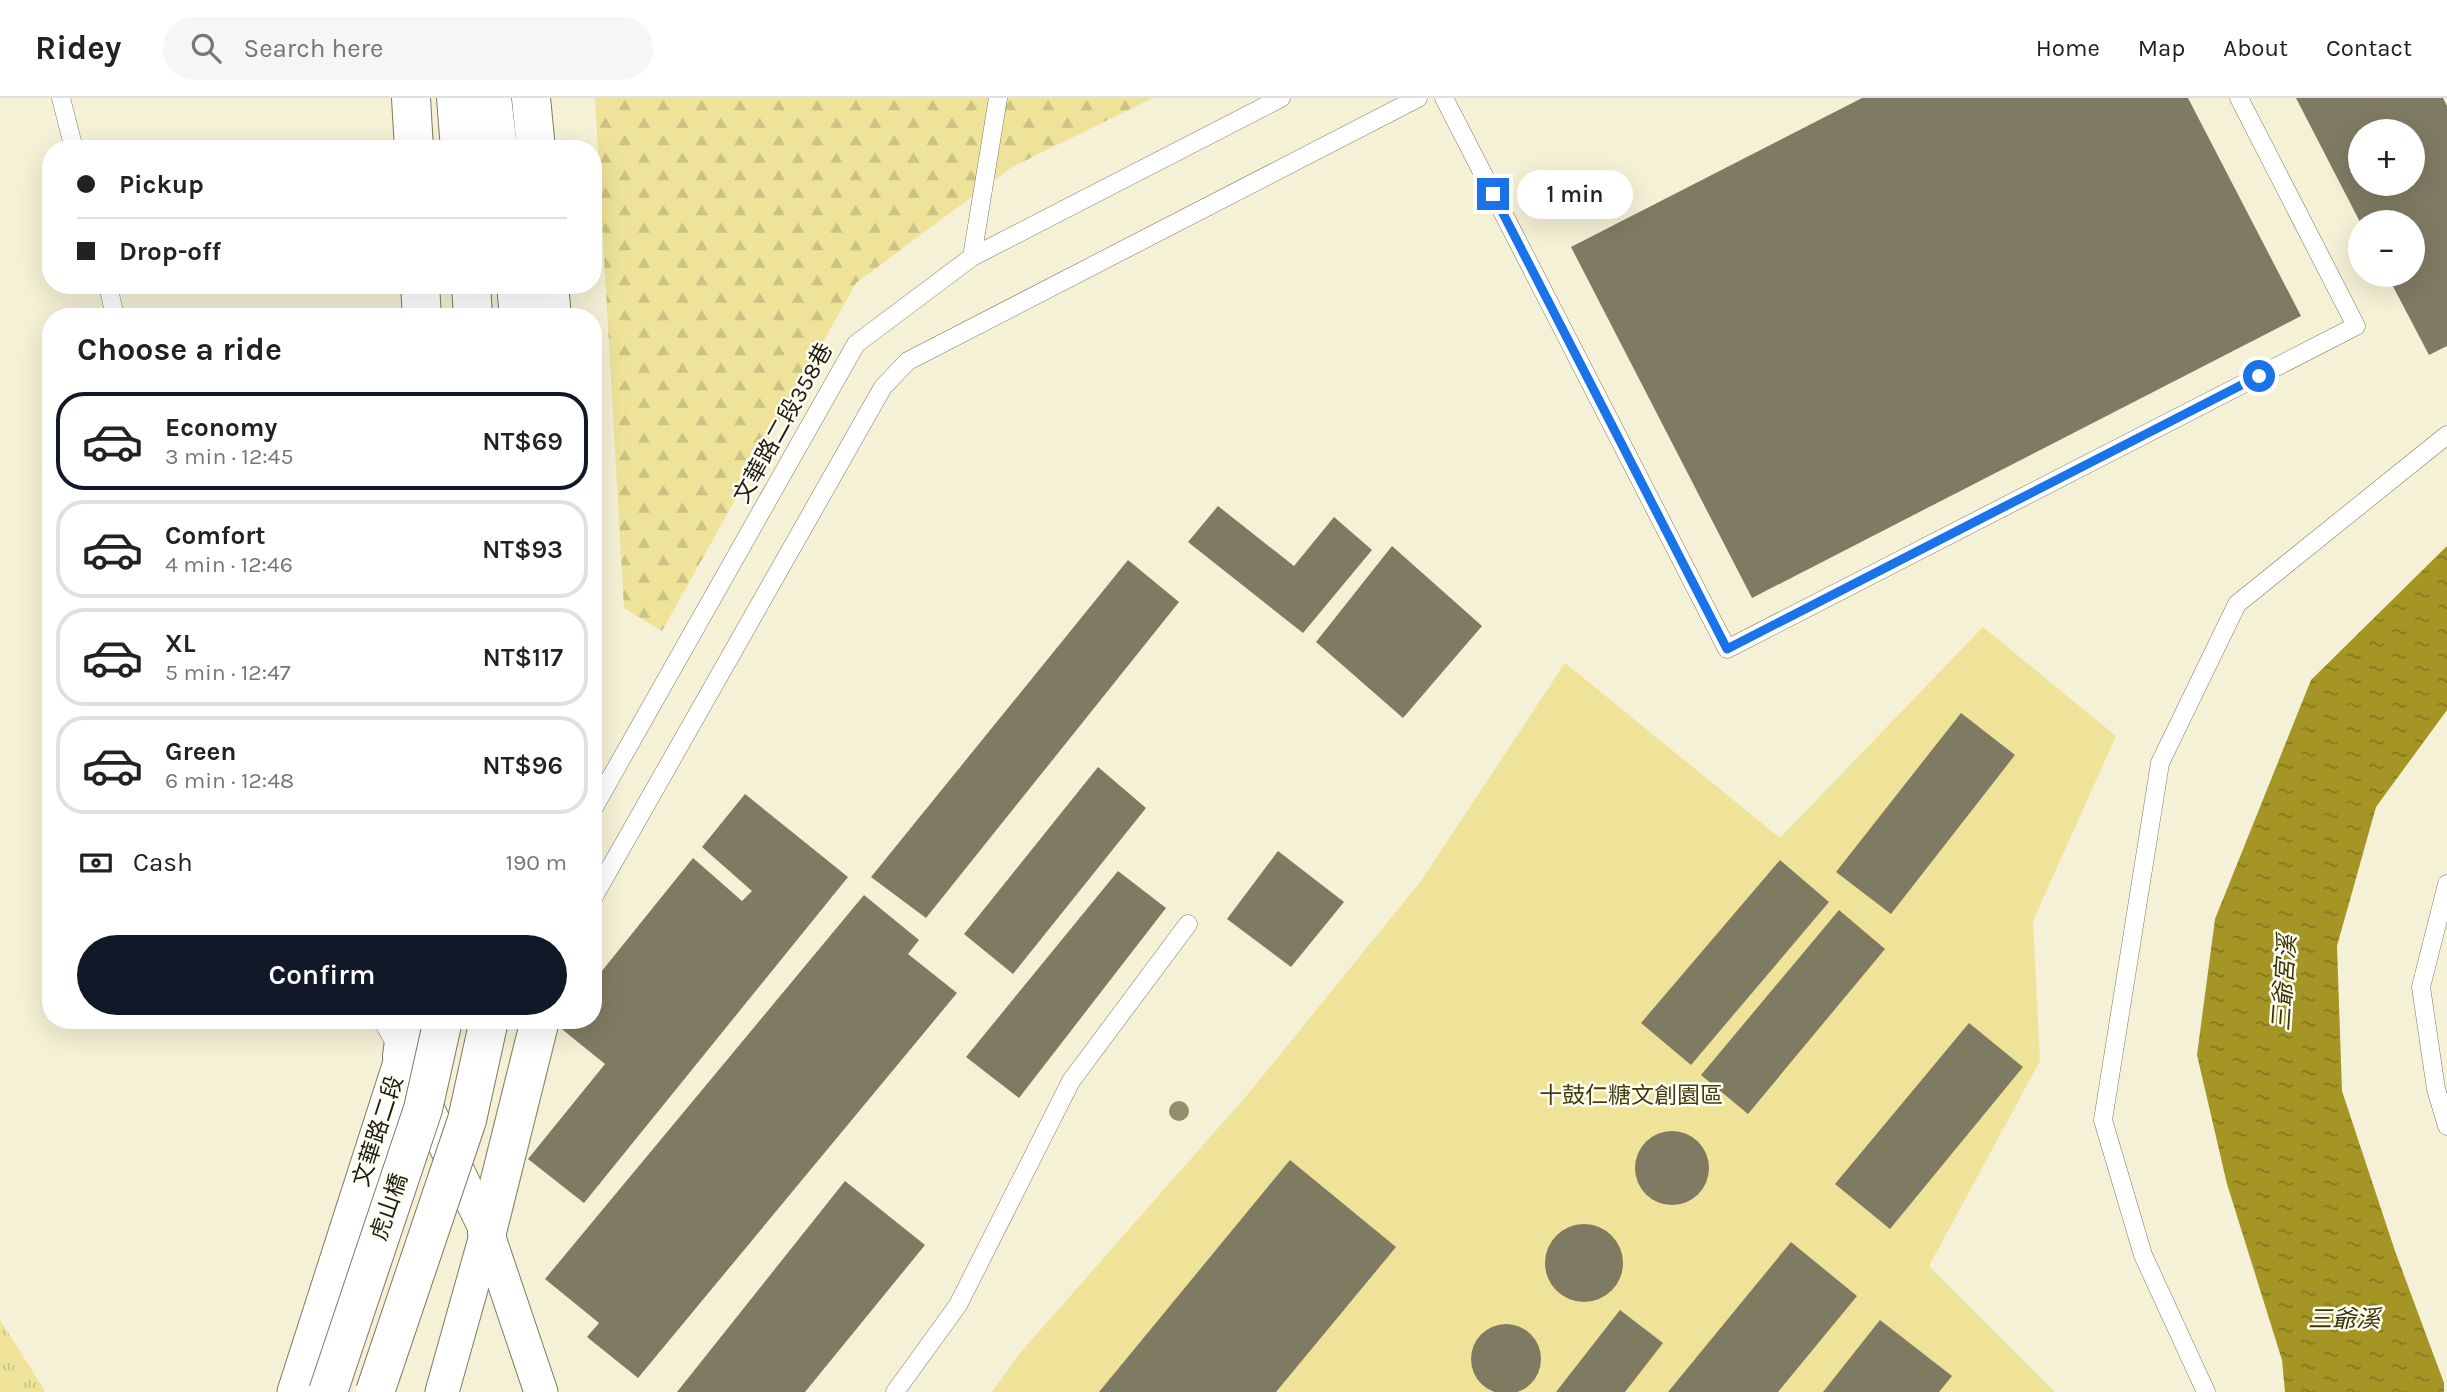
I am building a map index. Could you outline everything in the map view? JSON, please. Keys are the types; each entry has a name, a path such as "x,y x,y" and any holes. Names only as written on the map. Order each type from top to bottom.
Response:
{"street":[{"path":"411,98 413,140"},
{"path":"456,98 459,140"},
{"path":"492,98 497,140"},
{"path":"531,98 535,140"},
{"name":"虎山橋","path":"328,1392 424,1109 441,1029"},
{"name":"虎山橋","path":"375,1392 467,1121 487,1029"},
{"path":"442,1392 488,1232 538,1029"},
{"name":"文華路二段","path":"404,1038 488,1232 541,1392"},
{"name":"文華路二段","path":"294,1392 404,1038"}],"lane":[{"path":"61,98 72,140"},
{"path":"972,257 998,98"},
{"name":"文華路二段358巷","path":"602,793 856,344 972,257 1281,98"},
{"path":"602,882 883,387 908,362 1418,98"},
{"path":"1444,98 1727,649 2356,326 2239,98"},
{"path":"2206,1392 2143,1255 2104,1120 2160,763 2237,604 2447,435"},
{"path":"2447,884 2421,987 2436,1089 2447,1126"},
{"path":"895,1392 958,1305 1071,1081 1188,924"}],"green space":[{"path":"595,98 1153,98 1012,167 856,283 662,631 624,608 602,221 602,140 597,140"},
{"name":"十鼓仁糖文創園區","path":"1983,627 2116,736 2033,921 2040,1061 1929,1266 2055,1392 992,1392 1020,1353 1248,1094 1421,881 1565,663 1780,838"},
{"path":"0,1320 40,1383 45,1392 0,1392"}],"water":[{"name":"三爺溪","path":"2447,546 2447,710 2376,807 2337,946 2342,1091 2395,1251 2444,1383 2444,1392 2285,1392 2282,1360 2227,1184 2197,1055 2215,919 2311,680"}],"building":[{"path":"1862,98 2188,98 2301,316 1752,598 1571,247"},
{"path":"2296,98 2443,98 2447,106 2447,346 2429,355 2393,287 2425,287 2425,210 2354,210"},
{"path":"1218,506 1294,566 1334,517 1372,550 1303,633 1188,542"},
{"path":"1392,546 1482,626 1403,718 1316,642"},
{"path":"1128,560 1179,602 926,918 871,877"},
{"path":"1961,713 2015,755 1891,914 1836,872"},
{"path":"1098,767 1146,808 1013,974 964,934"},
{"path":"745,794 848,877 584,1203 528,1159 605,1064 562,1029 602,1029 602,971 693,858 742,901 752,891 702,847"},
{"path":"1278,851 1344,902 1291,967 1227,919"},
{"path":"1780,860 1829,902 1691,1065 1641,1023"},
{"path":"1118,871 1166,908 1019,1098 966,1057"},
{"path":"864,895 919,940 908,954 957,993 638,1378 587,1337 599,1323 545,1279"},
{"path":"1839,910 1885,949 1748,1114 1701,1075"},
{"path":"1969,1023 2023,1067 1890,1229 1835,1184"},
{"path":"1672,1131 1686,1134 1698,1142 1706,1154 1709,1168 1706,1182 1698,1194 1686,1202 1672,1205 1658,1202 1646,1194 1638,1182 1635,1168 1638,1154 1646,1142 1658,1134"},
{"path":"1290,1160 1396,1247 1276,1392 1099,1392"},
{"path":"845,1181 925,1245 805,1392 677,1392"},
{"path":"1576,1224 1592,1224 1606,1230 1617,1241 1623,1255 1623,1271 1617,1285 1606,1296 1592,1302 1576,1302 1562,1296 1551,1285 1545,1271 1545,1255 1551,1241 1562,1230"},
{"path":"1791,1242 1857,1296 1778,1392 1668,1392"},
{"path":"1620,1310 1663,1343 1625,1392 1556,1392"},
{"path":"1880,1320 1952,1376 1939,1392 1823,1392"},
{"path":"1499,1325 1513,1325 1525,1330 1531,1334 1540,1352 1540,1366 1535,1378 1531,1384 1513,1393 1499,1393 1487,1388 1481,1384 1472,1366 1472,1352 1477,1340 1481,1334"}],"route":[{"path":"1493,194 1727,649 2259,376"}],"water label":[{"name":"三爺宮溪","path":"2284,983"}]}
